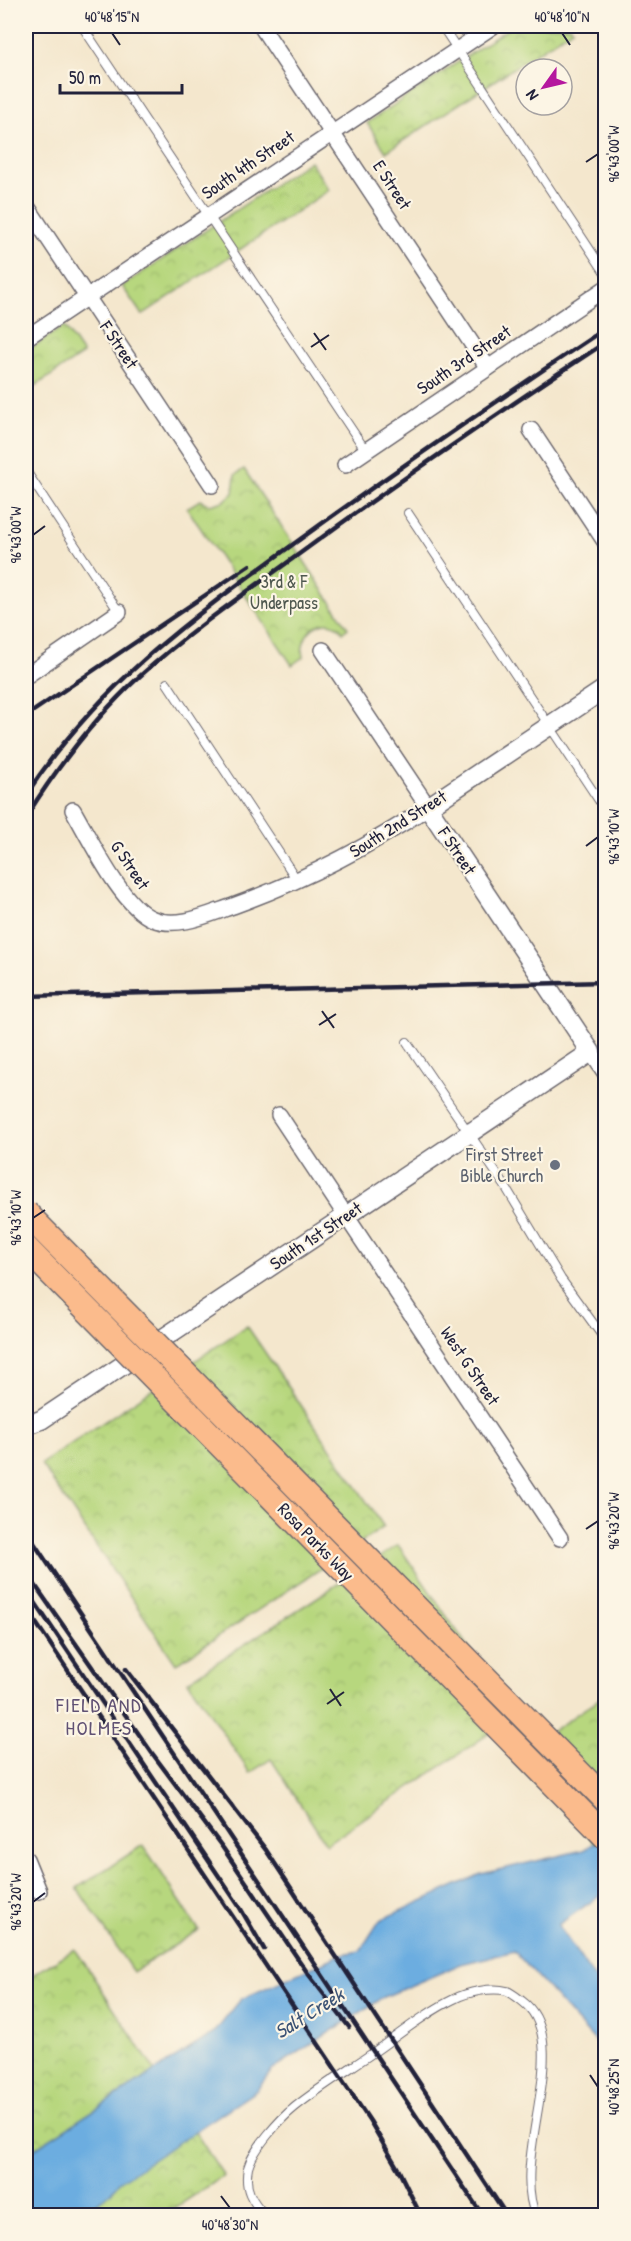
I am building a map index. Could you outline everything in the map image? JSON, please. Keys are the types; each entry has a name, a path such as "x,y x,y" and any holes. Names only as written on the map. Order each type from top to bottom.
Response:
{"highway":[{"name":"Rosa Parks Way","path":"26,1213 606,1800"},
{"name":"Rosa Parks Way","path":"26,1248 606,1837"}],"street":[{"name":"E Street","path":"261,26 488,368"},
{"name":"South 4th Street","path":"26,338 493,26"},
{"name":"F Street","path":"26,205 212,485"},
{"name":"South 3rd Street","path":"345,465 606,288"},
{"path":"531,430 606,543"},
{"path":"26,676 119,612"},
{"name":"F Street","path":"323,650 591,1052"},
{"name":"South 2nd Street","path":"172,922 219,911 297,880 361,848 428,807 606,688"},
{"name":"G Street","path":"73,810 132,904 152,919 172,922"},
{"path":"591,1052 606,1074"},
{"name":"South 1st Street","path":"26,1438 35,1432 33,1422 591,1052"},
{"path":"279,1115 346,1216"},
{"name":"West G Street","path":"346,1216 561,1538"},
{"path":"26,1859 39,1891"}],"lane":[{"path":"82,26 366,451"},
{"path":"442,26 606,274"},
{"path":"26,471 119,612"},
{"path":"408,513 606,811"},
{"path":"166,683 297,880"},
{"path":"407,1042 505,1186 561,1280 606,1341"},
{"path":"266,2216 254,2204 246,2188 249,2165 264,2139 294,2108 455,1998 486,1990 508,1991 529,2007 542,2033 543,2074 528,2169 529,2202 536,2216"}],"green space":[{"path":"512,26 570,26 573,29 530,57 514,57 514,68 386,152 367,123"},
{"path":"310,161 329,190 142,315 122,286"},
{"path":"64,326 83,354 26,392 26,352"},
{"name":"3rd & F Underpass","path":"244,469 348,628 343,632 329,623 315,627 305,639 303,657 292,665 187,508 200,500 210,505 224,501 233,493 235,475"},
{"path":"247,1326 384,1527 176,1664 41,1464"},
{"path":"398,1545 515,1716 326,1844 271,1759 250,1773 188,1681"},
{"path":"605,1695 605,1861 532,1745"},
{"path":"143,1845 199,1930 133,1972 77,1888"},
{"path":"75,1949 224,2176 164,2215 26,2216 26,1979"}],"water":[{"name":"Salt Creek","path":"605,1837 605,1892 558,1925 605,1994 605,2052 514,1951 461,1964 384,1997 273,2069 257,2090 119,2182 110,2194 79,2215 26,2216 26,2154 214,2033 241,1999 342,1954 360,1951 380,1920 481,1874 583,1850"}],"railway":[{"path":"26,795 54,755 84,719 150,654 185,625 375,486 606,328"},
{"path":"26,817 64,761 93,725 123,692 180,642 380,496 606,342"},
{"path":"26,716 250,565"},
{"path":"26,996 606,982"},
{"path":"26,1531 483,2216"},
{"path":"26,1572 152,1753 223,1848 309,1975 349,2027"},
{"path":"26,1589 239,1906 264,1949"},
{"path":"26,1608 370,2121 398,2169 421,2216"},
{"path":"126,1669 266,1850 507,2216"}],"place":[{"name":"First Street Bible Church","path":"555,1165"}],"district":[{"name":"FIELD AND HOLMES","path":"99,1716"}]}
